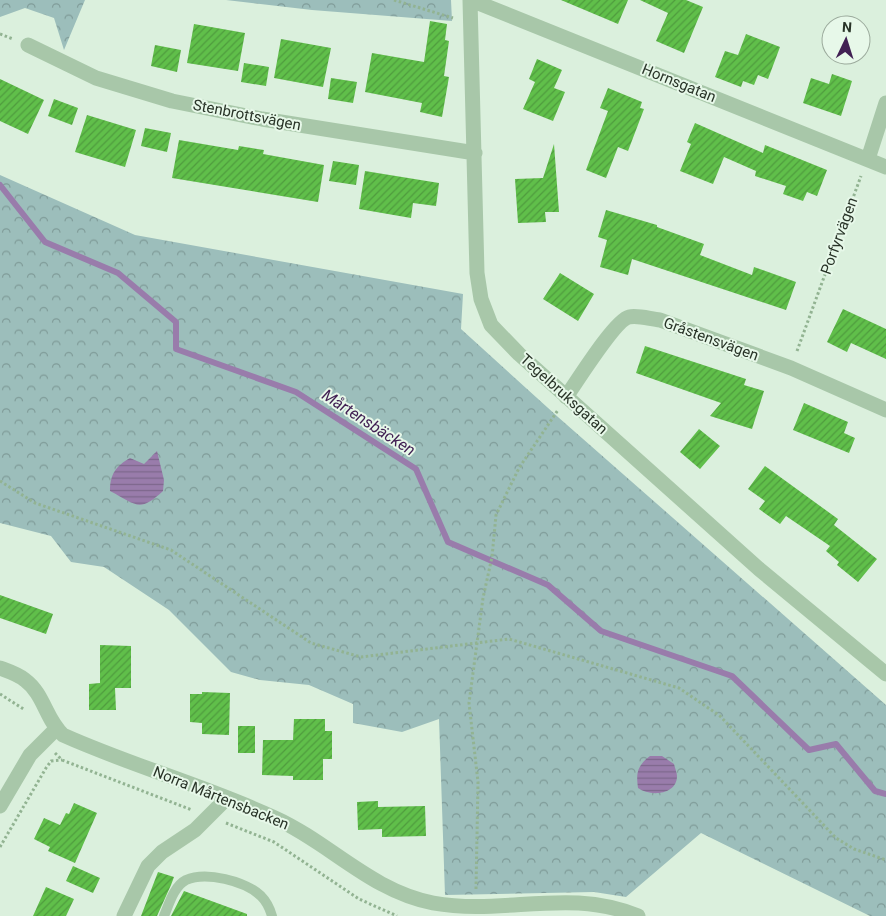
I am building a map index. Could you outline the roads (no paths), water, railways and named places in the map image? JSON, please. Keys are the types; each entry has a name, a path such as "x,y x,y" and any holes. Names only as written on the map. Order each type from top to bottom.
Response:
{"street":[{"name":"Tegelbruksgatan","path":"471,0 477,273 481,299 491,324 519,354 566,397 759,569 886,674"},
{"name":"Hornsgatan","path":"471,0 886,167"},
{"name":"Stenbrottsvägen","path":"28,45 96,78 172,101 262,119 475,154"},
{"path":"868,159 886,103"},
{"name":"Gråstensvägen","path":"566,397 615,327 627,317 660,320 791,368 886,410"},
{"path":"0,668 16,675 35,690 56,729 30,754 0,806"},
{"name":"Norra Mårtensbacken","path":"56,729 76,741 226,798 296,828 342,861 388,887 433,903 476,908 563,901 611,906 638,916"},
{"path":"124,916 148,866 162,852 195,830 226,798"}],"lane":[{"path":"164,916 177,886 187,880 214,878 248,888 260,896 268,905 272,916"}],"waterway":[{"name":"Mårtensbäcken","path":"0,185 45,242 118,273 176,322 176,349 296,392 416,469 448,542 548,585 601,631 732,676 809,750 836,744 875,791 886,794"}]}
